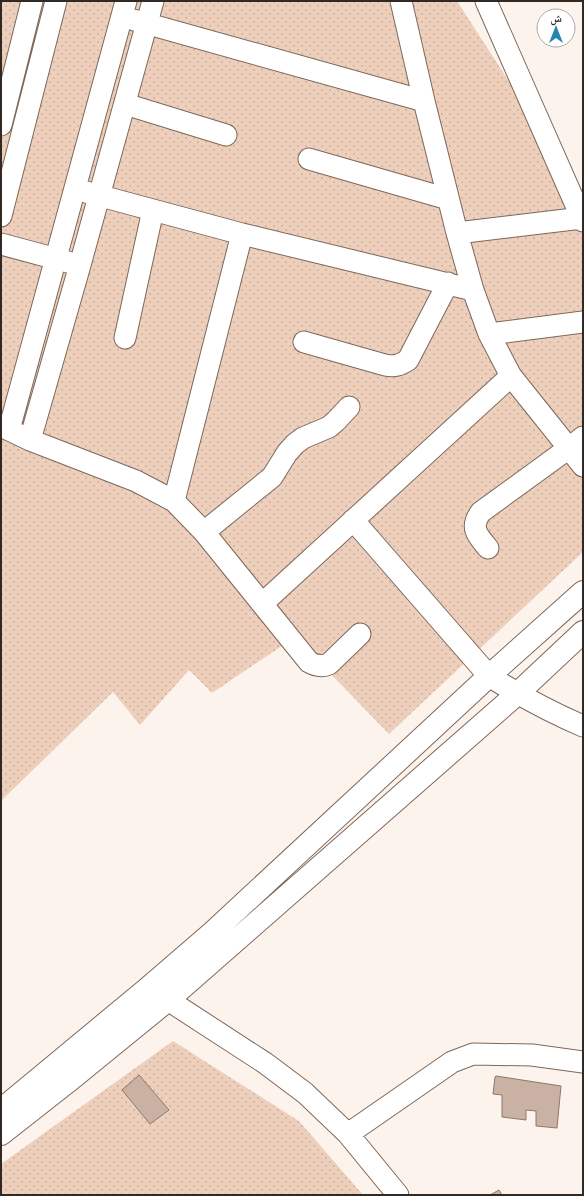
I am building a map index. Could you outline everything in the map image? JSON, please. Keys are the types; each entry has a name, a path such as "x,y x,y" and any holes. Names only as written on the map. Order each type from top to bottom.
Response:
{"main road":[{"path":"1,1110 219,927 489,676 583,592"},
{"path":"1,1134 168,1000 516,694 583,632"}],"street":[{"path":"1,125 32,1"},
{"path":"1,216 56,1"},
{"path":"30,440 148,24 153,1"},
{"path":"401,1 456,233 473,290 489,334 511,376 576,442 583,466"},
{"path":"456,233 582,220 486,1"},
{"path":"360,634 329,664 324,666 314,665 309,662 204,532 174,502 136,481 30,440 5,428 55,259 124,8 148,24 424,101"},
{"path":"125,104 226,135"},
{"path":"309,159 448,199"},
{"path":"74,189 242,234 473,290"},
{"path":"125,338 153,210"},
{"path":"174,502 242,234"},
{"path":"1,244 80,266"},
{"path":"304,342 385,365 394,366 401,364 408,360 448,283"},
{"path":"489,334 583,322"},
{"path":"262,603 511,376"},
{"path":"204,532 272,477 287,453 295,444 303,438 329,427 349,407"},
{"path":"488,548 476,533 475,522 480,512 576,442"},
{"path":"353,520 489,676 516,694 562,718 583,726"},
{"path":"147,989 168,1000 265,1063 305,1093 348,1134 398,1195"},
{"path":"348,1134 452,1062 473,1054 532,1055 583,1062"}],"shaded area":[{"path":"1,1 457,1 583,196 583,552 389,734 295,637 212,693 189,670 140,725 113,692 1,801"},
{"path":"173,1041 299,1121 363,1195 1,1195 1,1164"}],"building":[{"path":"139,1075 169,1110 150,1124 122,1090"},
{"path":"496,1076 561,1086 557,1128 536,1126 536,1111 526,1110 526,1120 502,1117 502,1095 493,1094"},
{"path":"499,1190 502,1195 490,1195"}]}
